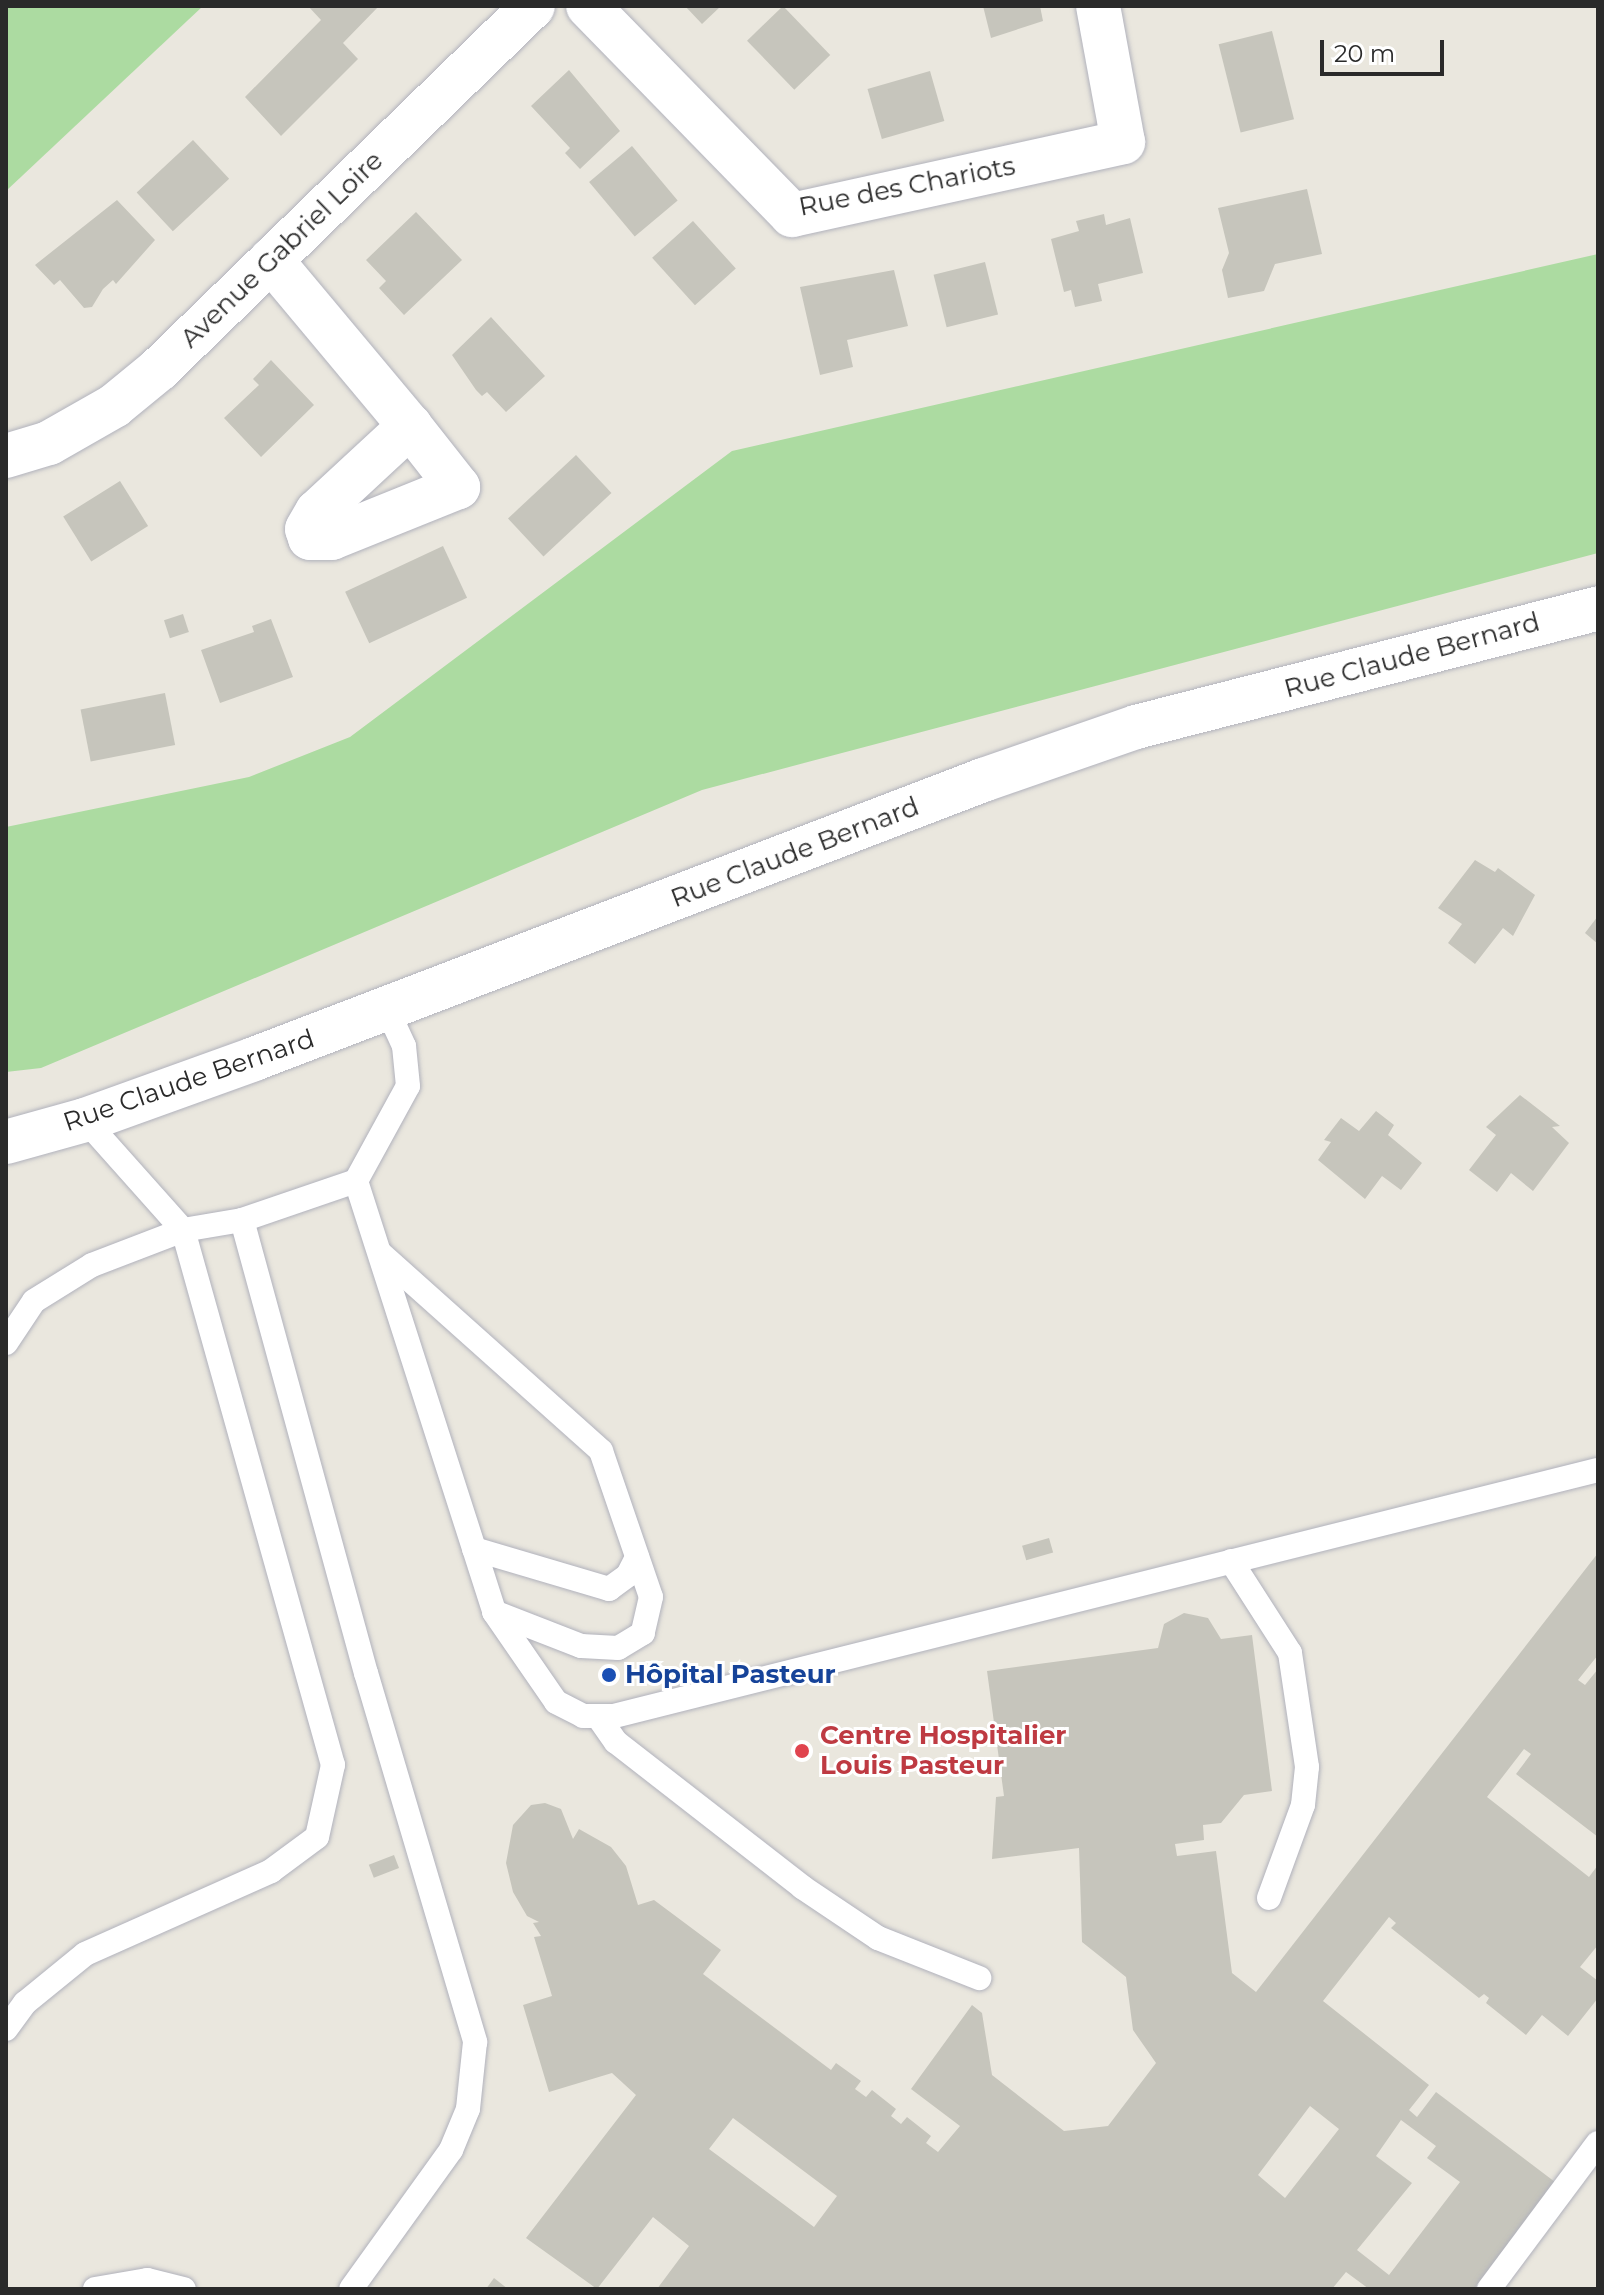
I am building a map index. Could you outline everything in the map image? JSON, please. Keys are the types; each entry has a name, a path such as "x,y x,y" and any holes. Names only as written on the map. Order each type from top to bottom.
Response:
{"street":[{"name":"Avenue Gabriel Loire","path":"6,456 49,443 114,406 271,260 533,6"},
{"name":"Rue des Chariots","path":"588,6 792,215 1123,142 1098,6"},
{"path":"271,260 410,426"},
{"name":"Rue Claude Bernard","path":"6,1142 85,1120 387,1009 983,780 1136,727 1598,608"}],"lane":[{"path":"6,1343 34,1301 92,1265 183,1230 242,1220 356,1181 408,1086 404,1046 387,1009"},
{"path":"6,2029 41,1987 85,1954 271,1871 317,1837 333,1765 183,1230 85,1120"},
{"path":"356,1181 494,1612 556,1702 573,1713 599,1718 1598,1470"},
{"path":"242,1220 366,1673 475,2042 468,2109 451,2150 351,2289"},
{"path":"379,1252 601,1451 651,1597 643,1633 618,1648 581,1646 494,1612"},
{"path":"474,1549 609,1589 628,1575 637,1557"},
{"path":"1231,1561 1290,1653 1307,1767 1303,1805 1269,1898"},
{"path":"599,1718 616,1742 802,1887 878,1938 979,1978"},
{"path":"1489,2289 1598,2143"},
{"path":"95,2289 147,2280 184,2289"}],"green space":[{"path":"6,6 203,6 6,191"},
{"path":"1598,254 1598,553 702,790 41,1068 6,1072 6,827 249,777 350,737 732,451"}],"building":[{"path":"308,6 379,6 343,43 358,59 281,136 245,97 321,20"},
{"path":"685,6 721,6 702,24"},
{"path":"783,6 830,55 794,90 747,41"},
{"path":"983,6 1040,6 1043,21 991,38"},
{"path":"1272,31 1294,119 1241,133 1219,44"},
{"path":"569,70 620,131 580,169 565,153 570,148 531,106"},
{"path":"930,71 944,121 882,139 868,89"},
{"path":"193,140 229,179 173,231 137,193"},
{"path":"632,146 678,200 635,236 589,182"},
{"path":"1307,189 1322,254 1275,264 1264,291 1228,298 1222,270 1229,253 1218,208"},
{"path":"117,200 155,240 116,284 113,280 103,289 92,307 84,308 60,280 54,285 35,265"},
{"path":"416,212 462,260 404,315 379,288 386,281 366,260"},
{"path":"1104,214 1106,225 1130,218 1143,273 1098,284 1102,301 1075,307 1071,290 1064,292 1051,239 1079,231 1076,221"},
{"path":"693,221 736,269 695,305 652,258"},
{"path":"985,262 998,314 947,327 934,275"},
{"path":"894,270 908,326 847,340 853,367 820,375 800,287"},
{"path":"491,317 545,376 506,412 487,392 482,396 476,390 452,355"},
{"path":"271,360 314,405 261,457 224,418 259,385 253,379"},
{"path":"576,455 611,493 543,556 508,518"},
{"path":"120,481 148,526 91,561 63,517"},
{"path":"443,546 467,598 369,643 345,592"},
{"path":"183,614 189,632 170,638 164,620"},
{"path":"271,619 293,677 220,703 201,650 254,632 252,626"},
{"path":"165,693 175,745 91,761 81,709"},
{"path":"1475,860 1495,872 1498,868 1535,895 1513,936 1503,928 1475,964 1448,943 1462,924 1438,908"},
{"path":"1598,916 1598,944 1585,933"},
{"path":"1520,1095 1560,1126 1552,1127 1569,1143 1533,1191 1511,1173 1497,1192 1469,1170 1496,1135 1486,1127"},
{"path":"1376,1111 1394,1125 1388,1135 1422,1163 1401,1190 1382,1176 1365,1199 1318,1160 1331,1142 1324,1140 1341,1118 1359,1131"},
{"path":"1049,1538 1053,1552 1026,1560 1022,1546"},
{"path":"1598,1553 1598,1655 1578,1680 1585,1685 1598,1669 1598,1837 1516,1774 1531,1754 1524,1749 1487,1797 1589,1877 1598,1865 1598,1945 1580,1967 1598,1981 1598,1998 1568,2036 1542,2015 1526,2035 1486,2003 1489,1998 1484,1994 1479,1998 1391,1928 1396,1923 1389,1917 1323,2001 1429,2085 1409,2110 1417,2117 1436,2092 1555,2182 1474,2289 1369,2289 1346,2272 1332,2289 657,2289 689,2246 653,2217 597,2289 526,2238 636,2095 612,2073 549,2092 523,2005 552,1996 534,1937 541,1936 533,1923 539,1922 527,1916 513,1892 506,1863 513,1825 531,1805 545,1803 561,1809 573,1839 579,1829 611,1847 626,1866 638,1905 654,1900 721,1950 703,1974 831,2070 836,2063 861,2081 855,2089 866,2097 872,2090 896,2109 891,2116 901,2124 907,2117 931,2136 926,2143 938,2152 960,2126 911,2089 972,2005 982,2013 992,2075 1064,2131 1108,2126 1156,2063 1133,2030 1126,1977 1082,1942 1079,1848 992,1859 996,1797 1004,1796 987,1671 1158,1648 1164,1624 1184,1613 1208,1618 1221,1639 1252,1635 1272,1791 1244,1795 1221,1823 1203,1825 1204,1840 1175,1844 1177,1856 1216,1851 1232,1973 1256,1992","holes":["1310,2106 1339,2129 1285,2198 1258,2175","733,2118 837,2196 814,2227 709,2149","1401,2120 1436,2146 1427,2158 1460,2182 1389,2275 1357,2250 1412,2183 1376,2156"]},
{"path":"394,1855 399,1868 374,1878 369,1865"},
{"path":"494,2278 508,2289 486,2289"}],"place":[{"name":"Hôpital Pasteur","path":"609,1675"},
{"name":"Centre Hospitalier Louis Pasteur","path":"802,1751"}]}
